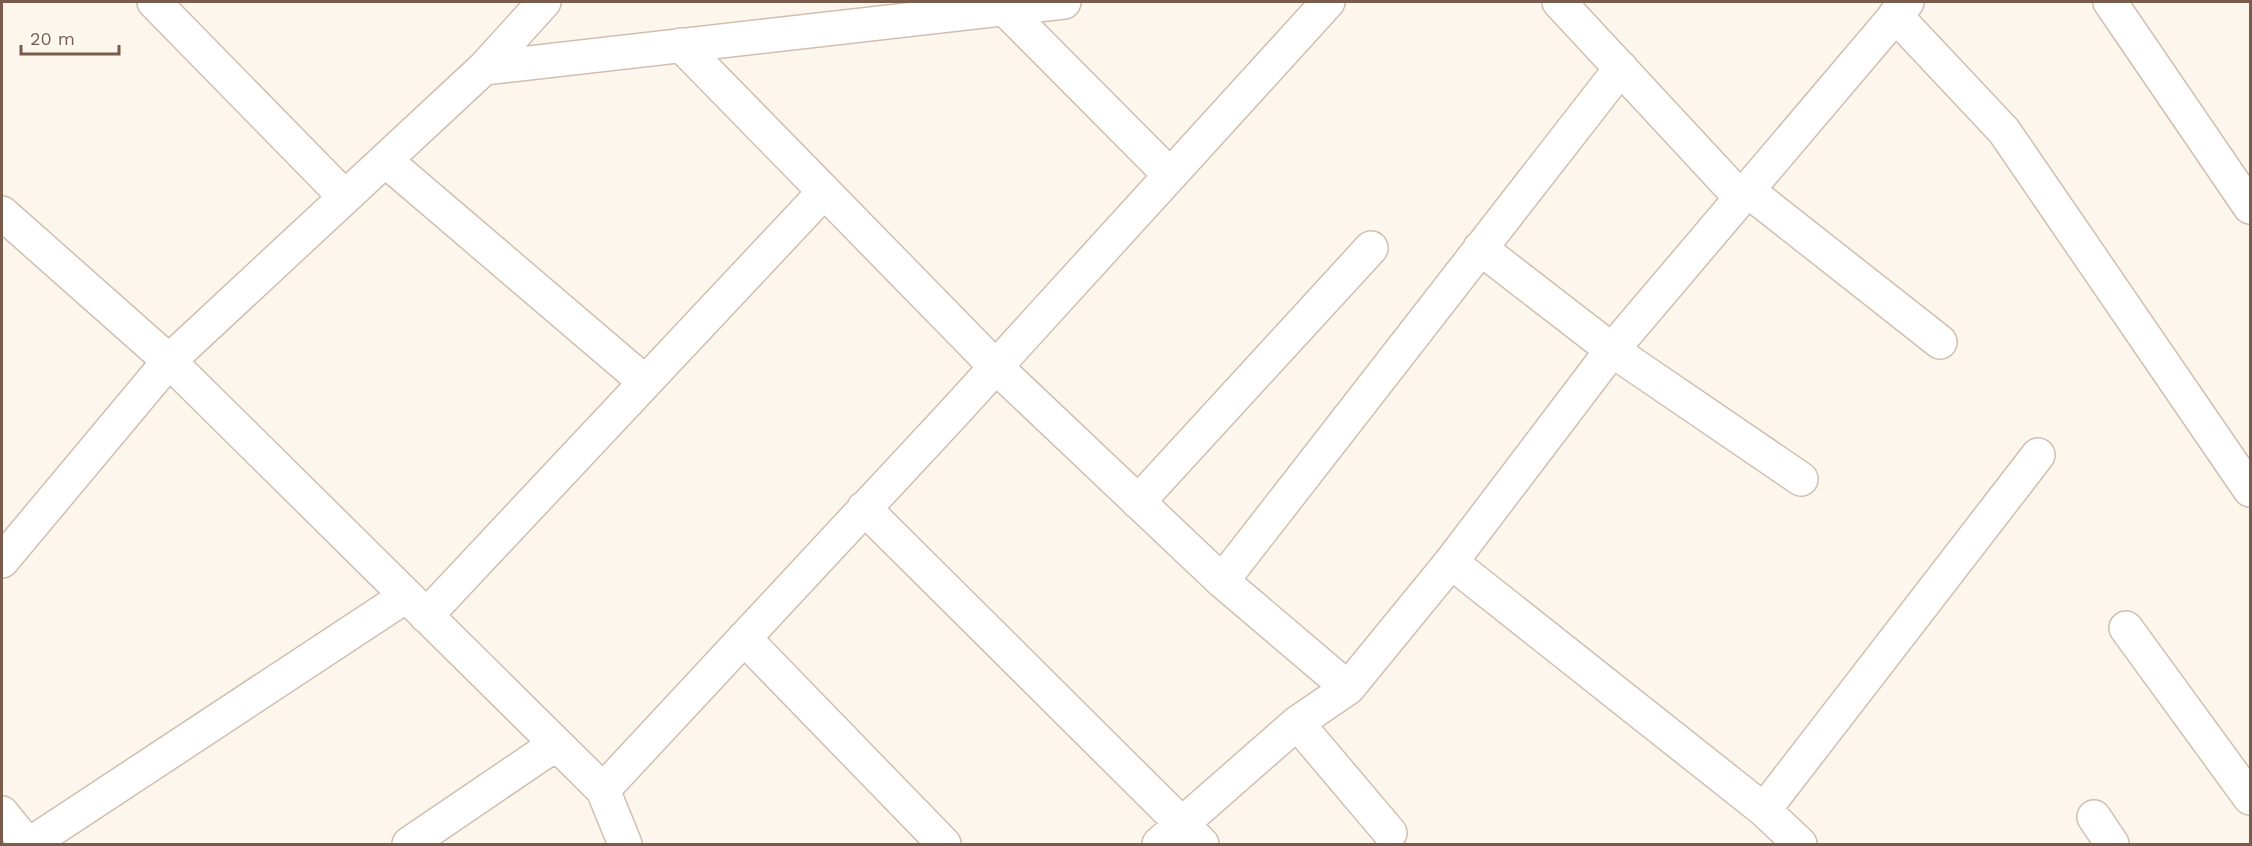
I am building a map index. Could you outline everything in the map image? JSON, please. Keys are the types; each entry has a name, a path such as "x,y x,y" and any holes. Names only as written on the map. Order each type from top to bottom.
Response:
{"street":[{"path":"154,2 345,197"},
{"path":"6,547 169,361 484,68 544,2"},
{"path":"484,68 1002,5 1064,2"},
{"path":"603,790 1328,2"},
{"path":"1559,2 1744,194 1940,342"},
{"path":"2110,2 2250,207"},
{"path":"1002,5 1170,175"},
{"path":"864,508 1181,838 1297,723 1348,688 1451,562 1612,350 1901,8 2004,131 2250,490"},
{"path":"681,45 995,366 1222,581 1348,688"},
{"path":"1222,581 1621,68"},
{"path":"385,160 645,382"},
{"path":"2,813 29,844 416,606 645,382 824,192"},
{"path":"4,221 169,361 603,790 624,844"},
{"path":"1138,502 1371,248"},
{"path":"1480,248 1612,350 1802,479"},
{"path":"1764,810 2038,455"},
{"path":"1451,562 1764,810 1800,844"},
{"path":"2126,628 2250,798"},
{"path":"744,638 944,844"},
{"path":"1297,723 1390,833"},
{"path":"409,844 556,744"},
{"path":"2094,817 2112,844"}]}
